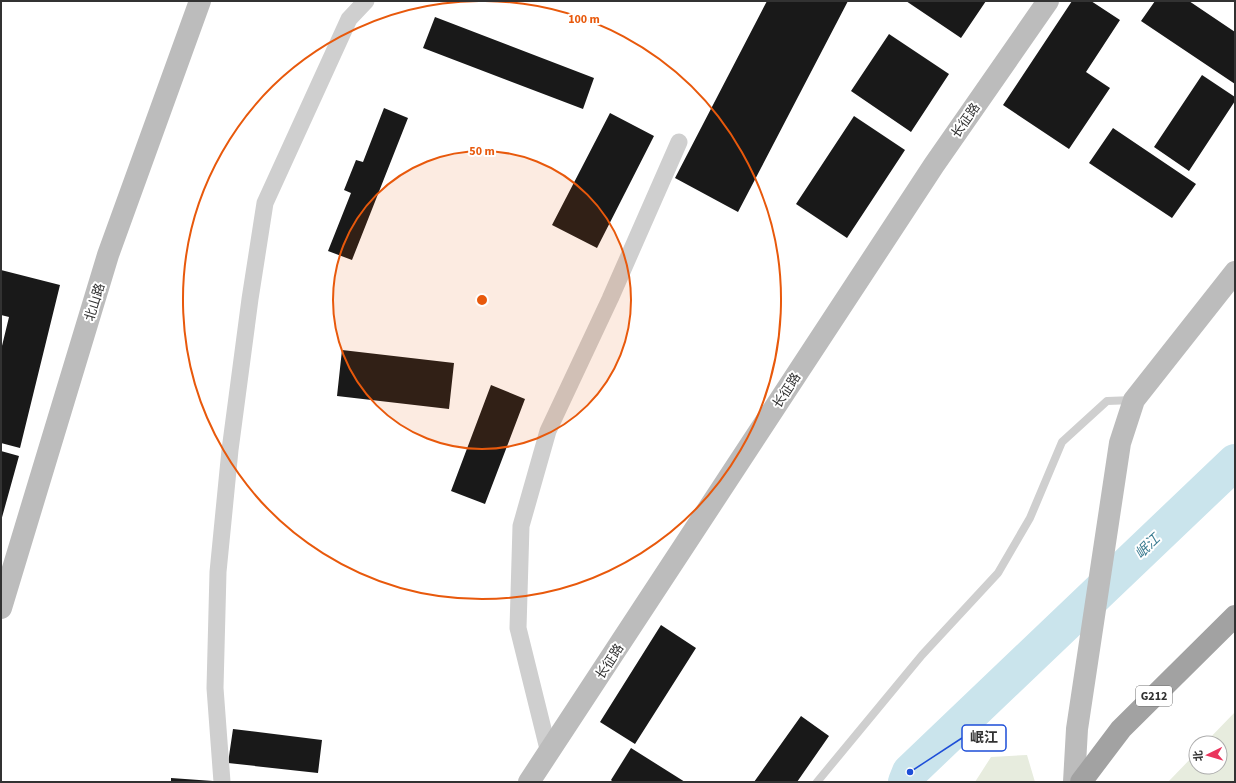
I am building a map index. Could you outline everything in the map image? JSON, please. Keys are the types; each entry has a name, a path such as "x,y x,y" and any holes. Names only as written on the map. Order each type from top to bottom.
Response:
{"highway":[{"name":"G212","path":"1081,782 1121,729 1235,616"}],"main road":[{"name":"北山路","path":"1,608 108,255 200,1"},
{"name":"长征路","path":"530,782 934,165 1048,1"},
{"path":"1074,782 1077,729 1120,443 1134,400 1235,272"}],"street":[{"path":"222,782 215,688 218,572 230,450 250,299 265,203 349,19 366,1"},
{"path":"549,752 518,628 521,526 548,431 610,299 679,142"}],"lane":[{"path":"817,782 922,655 998,573 1030,518 1062,442 1107,401 1134,400"}],"shaded area":[{"path":"1235,712 1235,782 1168,782 1188,761 1188,775 1228,775 1228,735 1213,735"},
{"path":"1027,755 1035,782 975,782 991,757"}],"building":[{"path":"767,1 848,1 738,212 675,178"},
{"path":"906,1 986,1 961,38"},
{"path":"1072,1 1091,1 1120,20 1086,72 1110,88 1069,149 1003,105"},
{"path":"1155,1 1189,1 1235,32 1235,84 1141,21"},
{"path":"435,17 594,78 583,109 423,48"},
{"path":"889,34 949,74 911,132 851,91"},
{"path":"1202,75 1235,97 1235,101 1189,171 1154,147"},
{"path":"384,108 408,118 352,260 328,251 351,193 344,190 356,160 363,162"},
{"path":"610,113 654,136 597,248 552,225"},
{"path":"854,116 905,150 847,238 796,204"},
{"path":"1113,128 1196,184 1172,218 1089,163"},
{"path":"1,270 60,285 20,448 1,443 1,350 9,317 1,315"},
{"path":"342,350 454,363 449,409 337,396"},
{"path":"491,385 525,399 485,504 451,491"},
{"path":"1,451 19,456 1,521"},
{"path":"661,625 696,648 635,744 600,722"},
{"path":"801,716 829,736 797,782 754,782"},
{"path":"233,729 322,740 318,773 228,763"},
{"path":"631,748 685,782 613,782 611,780"},
{"path":"171,778 213,781 213,782 171,782"}],"waterway":[{"name":"岷江","path":"906,782 910,772 1235,462"}],"place":[{"name":"岷江","path":"910,772"}]}
